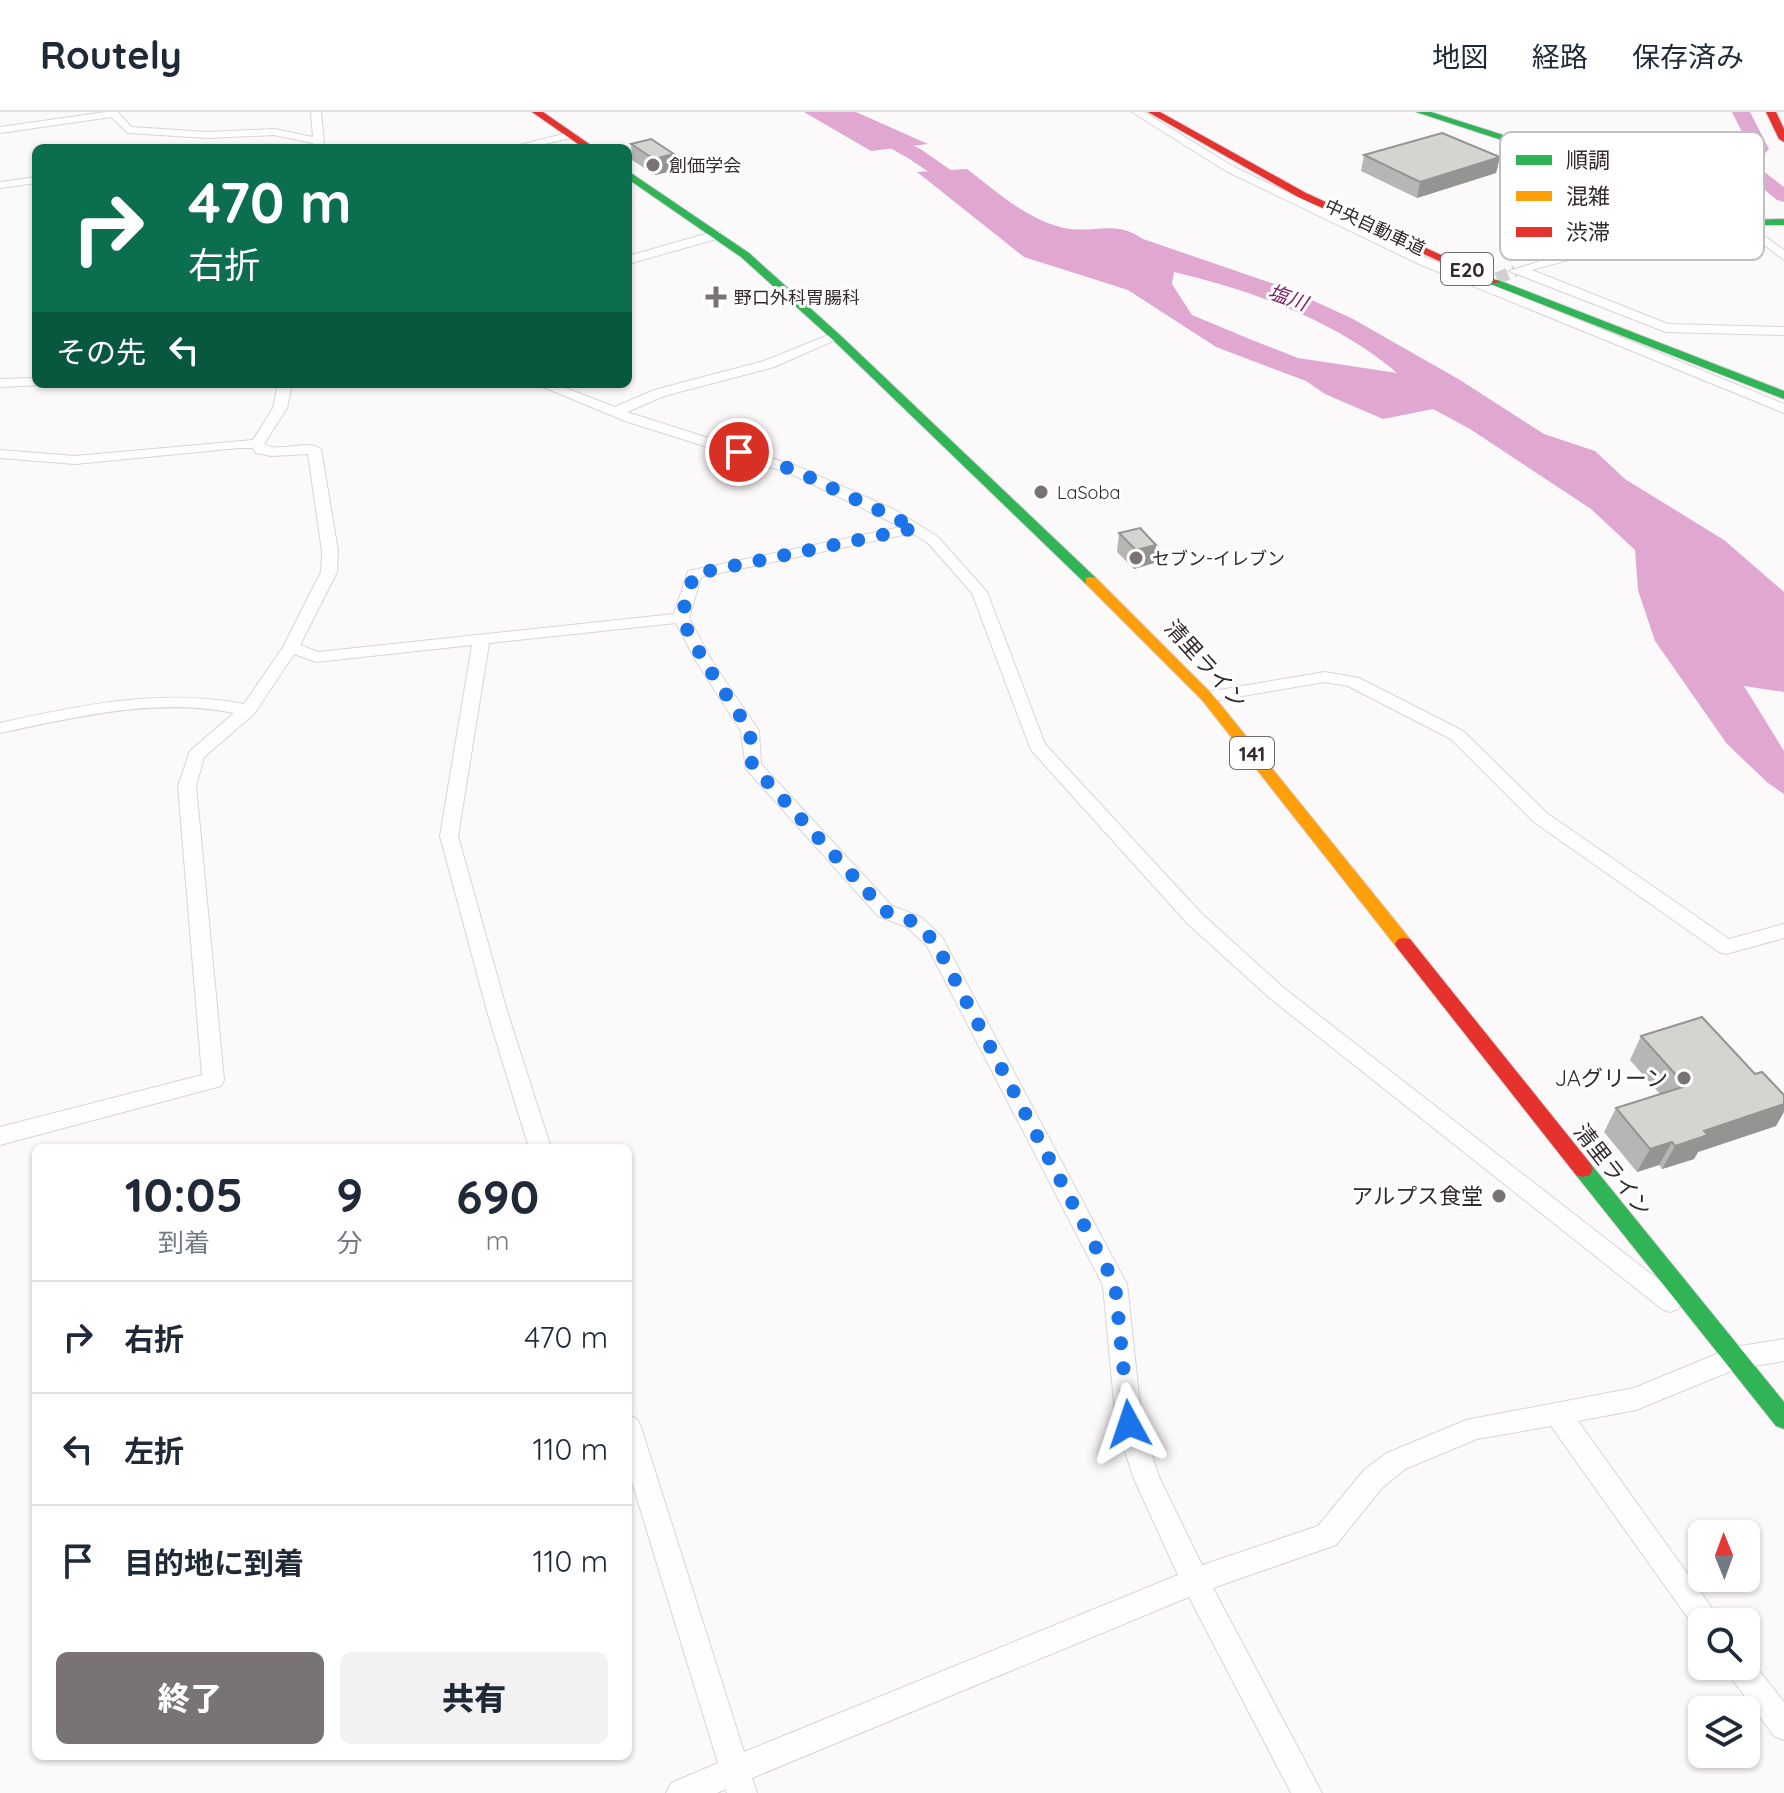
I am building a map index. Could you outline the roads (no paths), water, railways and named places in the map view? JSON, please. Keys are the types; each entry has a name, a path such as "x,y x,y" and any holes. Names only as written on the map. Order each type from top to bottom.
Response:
{"main road":[{"path":"537,112 584,144"},
{"name":"中央自動車道","path":"1153,112 1277,181 1364,223 1636,339 1784,395"},
{"name":"中央自動車道","path":"1169,112 1289,178 1376,220 1605,317 1784,386"},
{"path":"1421,112 1500,137"},
{"path":"1771,112 1784,139"},
{"name":"清里ライン","path":"632,177 755,263 1130,617 1207,697 1784,1419"},
{"path":"1764,222 1784,222"}],"street":[{"path":"0,130 114,113 128,130 192,135 274,132 317,144 316,112"},
{"path":"1137,112 1230,169 1398,250 1784,409"},
{"path":"253,132 262,140 262,144"},
{"path":"531,144 571,135"},
{"path":"0,185 32,181"},
{"path":"632,259 716,235"},
{"path":"1764,240 1784,256"},
{"path":"1553,260 1518,270 1666,328 1784,331"},
{"path":"616,412 659,393 769,364 836,337"},
{"path":"0,383 32,382"},
{"path":"257,444 280,408 284,388"},
{"path":"553,388 616,412 794,470 916,528 950,557 979,592 1037,746 1195,919 1278,994 1535,1199 1715,1336"},
{"path":"0,454 61,460 257,444"},
{"path":"0,1136 213,1080 187,786 196,755 248,710 291,647 329,572 330,551 314,449 271,452 261,450 257,444"},
{"path":"916,528 694,574 681,618 704,661 750,731 752,765 885,911 914,922 935,942 1115,1284 1129,1424 1147,1479 1195,1581 1307,1793"},
{"path":"291,647 316,657 681,618"},
{"path":"481,641 449,836 497,1011 539,1144"},
{"path":"1207,697 1325,677 1353,682 1457,735 1541,818 1726,947 1784,931"},
{"path":"0,728 98,707 213,701 248,710"},
{"path":"681,1793 739,1782 1195,1581 1327,1536 1373,1479 1396,1461 1475,1428 1636,1399 1734,1358 1784,1350"},
{"path":"1557,1413 1698,1608"},
{"path":"632,1440 739,1782"},
{"path":"1750,1680 1784,1726"}],"water":[{"path":"804,112 856,112 928,144 871,151"},
{"path":"967,169 1012,204 1050,224 1075,229 1123,230 1286,288 1353,319 1460,380 1544,434 1595,451 1625,479 1724,540 1784,592 1784,692 1744,686 1784,751 1784,794 1727,744 1655,641 1638,590 1635,550 1591,509 1470,429 1433,409 1383,419 1325,394 1306,381 1216,347 1128,290 1024,257 917,172","holes":["1174,272 1233,288 1292,310 1348,338 1397,373 1298,358 1192,315 1172,284"]}],"waterway":[{"name":"塩川","path":"834,112 915,154 979,197"},
{"path":"1741,112 1751,132"},
{"path":"1764,181 1784,196"}],"tunnel":[{"path":"1480,285 1515,271"}],"place":[{"name":"創価学会","path":"653,165"},
{"name":"野口外科胃腸科","path":"716,297"},
{"name":"LaSoba","path":"1041,492"},
{"name":"セブン-イレブン","path":"1136,558"},
{"name":"JAグリーン","path":"1684,1078"},
{"name":"アルプス食堂","path":"1499,1196"}]}
